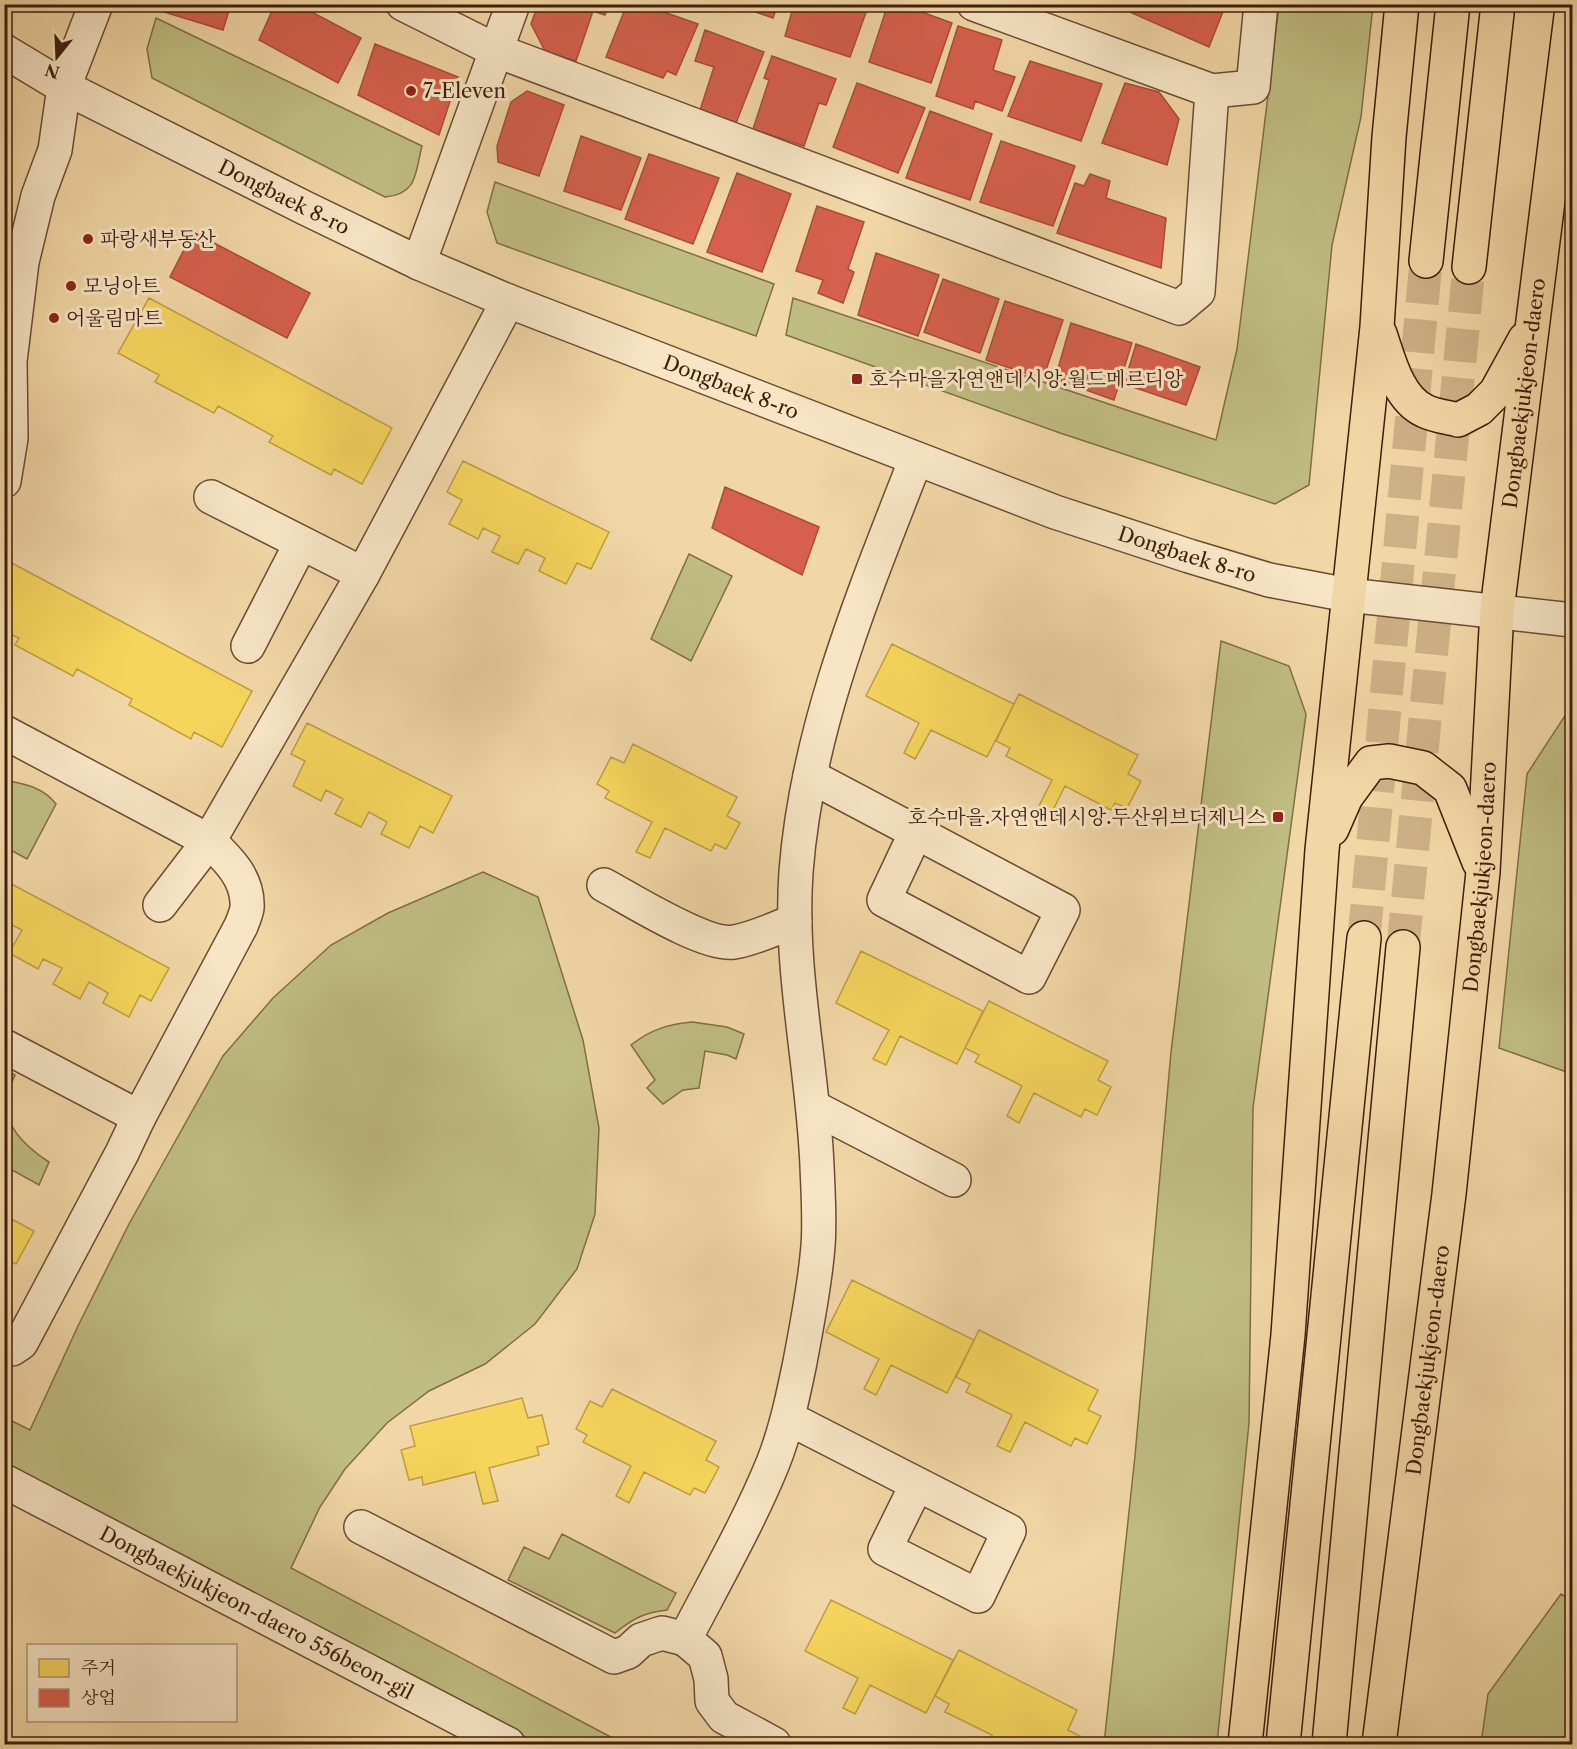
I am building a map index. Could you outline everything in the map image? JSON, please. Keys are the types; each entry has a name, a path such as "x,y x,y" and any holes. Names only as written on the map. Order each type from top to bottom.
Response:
{"main road":[{"path":"1245,1744 1288,1335 1323,850 1377,327 1389,137 1402,4"},
{"path":"1426,261 1453,4"},
{"path":"1469,267 1497,4"},
{"name":"Dongbaekjukjeon-daero","path":"1378,1744 1449,1194 1483,872 1497,610 1572,8"},
{"path":"1377,327 1396,378 1409,398 1424,411 1458,420 1479,409 1496,392 1533,326"},
{"path":"1323,850 1346,797 1371,764 1389,761 1423,768 1450,789 1483,872"},
{"path":"1283,1744 1364,938"},
{"path":"1329,1744 1403,947"}],"street":[{"path":"4,481 11,438 10,361 21,273 38,196 55,150 64,87 96,4"},
{"path":"402,4 495,50 1179,308 1198,292 1212,91"},
{"path":"419,263 513,4"},
{"path":"974,4 1212,91 1253,87 1262,4"},
{"name":"Dongbaek 8-ro","path":"4,51 64,87 419,263 508,301 1055,512 1269,580 1348,595 1572,620"},
{"path":"160,904 208,841 363,574 508,301"},
{"path":"685,1639 752,1512 773,1461 788,1418 806,1332 818,1244 817,1166 813,1107 797,980 796,873 817,740 849,634 916,459"},
{"path":"211,497 363,574"},
{"path":"248,646 301,543"},
{"path":"4,732 208,841 230,861 243,883 247,908 241,926 21,1343 12,1349 4,1349"},
{"path":"810,776 1064,910 1029,977 884,900 916,832"},
{"path":"604,885 700,937 718,942 734,942 795,921"},
{"path":"4,1046 139,1117"},
{"path":"813,1107 954,1180"},
{"path":"788,1418 916,1484"},
{"name":"Dongbaekjukjeon-daero 556beon-gil","path":"4,1481 508,1744"},
{"path":"361,1527 614,1657 628,1652 641,1640 662,1634 685,1639 705,1656 711,1679 712,1701 724,1717 774,1744"}],"shaded area":[{"path":"1279,5 1373,5 1361,117 1332,245 1309,485 1275,504 1060,433 786,335 793,298 1216,440 1237,349"},
{"path":"156,18 422,146 416,173 409,187 404,192 385,197 152,78 147,49"},
{"path":"495,182 774,284 756,336 497,243 487,212"},
{"path":"689,554 732,576 691,661 651,639"},
{"path":"1221,641 1289,666 1306,714 1253,1108 1249,1423 1217,1744 1104,1744 1135,1456 1171,1052"},
{"path":"1572,705 1572,1074 1499,1048 1527,774"},
{"path":"5,780 39,790 56,804 27,859 5,847"},
{"path":"483,872 538,897 583,1040 599,1128 595,1214 577,1269 535,1324 485,1364 429,1391 387,1423 345,1469 320,1507 291,1568 624,1744 539,1744 5,1466 4,1417 30,1430 129,1224 223,1056 273,998 331,945 388,913"},
{"path":"692,1022 727,1027 744,1034 736,1059 705,1051 699,1088 683,1090 663,1104 647,1088 655,1080 631,1045 645,1035 660,1029"},
{"path":"4,1069 15,1075 6,1098 9,1121 26,1144 49,1162 39,1185 5,1166"},
{"path":"562,1534 676,1593 667,1610 639,1617 615,1633 508,1580 524,1547 549,1559"},
{"path":"1561,1594 1572,1600 1572,1744 1481,1744 1488,1694"}],"building: 주거":[{"path":"149,298 392,428 362,484 334,469 331,475 269,442 273,436 218,406 214,413 155,382 159,375 118,353"},
{"path":"463,461 609,532 591,569 577,563 566,584 539,571 545,558 526,549 518,564 492,552 500,536 483,528 478,539 449,524 462,500 447,492"},
{"path":"8,561 252,691 222,747 194,732 191,739 129,705 132,699 77,669 73,676 15,645 19,638 4,631 4,568"},
{"path":"892,644 1014,704 987,757 931,730 915,759 904,753 919,723 866,696"},
{"path":"1019,694 1138,755 1128,774 1141,781 1127,808 1115,803 1111,810 1065,786 1050,816 1037,810 1052,780 1006,756 1010,748 996,741"},
{"path":"307,723 452,796 433,833 420,826 409,848 381,834 387,822 369,812 361,827 335,814 343,799 326,790 321,801 293,786 305,761 291,754"},
{"path":"633,744 737,797 727,816 740,823 726,849 715,844 711,851 665,828 650,858 636,852 652,822 605,798 609,791 597,784 611,757 624,763"},
{"path":"4,880 169,968 151,1001 140,995 129,1017 103,1003 108,993 89,982 80,999 53,984 62,968 43,959 38,969 9,953 22,930 4,921"},
{"path":"861,951 983,1011 957,1064 900,1036 886,1065 873,1059 889,1030 836,1003"},
{"path":"989,1001 1108,1061 1098,1080 1111,1087 1097,1115 1085,1109 1081,1117 1034,1093 1019,1123 1007,1116 1022,1086 975,1062 979,1055 965,1048"},
{"path":"4,1215 34,1231 16,1264 4,1259"},
{"path":"852,1280 974,1340 947,1393 891,1365 876,1395 864,1389 879,1359 826,1332"},
{"path":"979,1330 1098,1390 1088,1410 1101,1416 1087,1444 1075,1438 1071,1446 1025,1422 1010,1452 997,1446 1012,1415 966,1392 970,1384 956,1377"},
{"path":"612,1389 716,1441 706,1460 719,1467 705,1493 694,1488 690,1495 644,1472 629,1503 616,1496 631,1466 583,1442 587,1435 576,1429 590,1401 602,1407"},
{"path":"522,1398 528,1418 542,1415 549,1444 537,1447 539,1455 489,1468 498,1501 483,1504 475,1472 423,1485 422,1477 409,1480 401,1450 415,1446 410,1426"},
{"path":"831,1600 953,1660 926,1713 870,1685 855,1714 843,1708 858,1678 805,1651"},
{"path":"959,1650 1077,1710 1068,1730 1080,1736 1076,1744 1010,1744 1004,1742 1003,1744 987,1744 992,1735 945,1712 949,1704 935,1696"}],"building: 상업":[{"path":"162,4 231,4 223,30 161,11"},
{"path":"275,4 306,4 304,8 361,38 338,83 259,40"},
{"path":"538,4 609,4 605,15 593,11 576,61 545,51 531,24"},
{"path":"627,4 641,4 698,24 676,75 667,71 663,78 606,57"},
{"path":"733,4 778,4 773,18"},
{"path":"794,4 869,4 850,57 785,36"},
{"path":"888,4 900,4 952,23 931,83 869,62"},
{"path":"1133,4 1226,4 1209,47 1130,12"},
{"path":"958,26 1002,40 993,70 1015,77 1002,111 975,101 973,109 936,96"},
{"path":"705,30 764,52 736,123 700,110 714,67 695,61"},
{"path":"375,44 458,77 439,135 358,95"},
{"path":"772,56 836,79 826,105 819,103 804,146 753,129 769,80 764,78"},
{"path":"1030,61 1102,84 1081,141 1008,116"},
{"path":"857,83 925,108 898,173 833,147"},
{"path":"1125,83 1159,92 1179,119 1167,165 1102,143"},
{"path":"527,91 564,105 539,176 498,162 497,146 511,102"},
{"path":"930,111 992,134 970,200 906,178"},
{"path":"581,136 641,158 621,210 564,191"},
{"path":"1001,141 1075,166 1053,226 980,202"},
{"path":"649,154 719,178 693,244 625,219"},
{"path":"737,173 791,194 762,272 707,252"},
{"path":"1090,174 1110,181 1106,198 1166,218 1161,268 1057,233 1075,183 1084,186"},
{"path":"817,206 864,222 848,269 854,272 843,303 818,293 823,280 796,271"},
{"path":"193,232 310,293 287,338 170,277"},
{"path":"876,253 939,275 918,336 858,315"},
{"path":"943,279 999,299 980,353 924,332"},
{"path":"1005,301 1063,320 1043,379 986,360"},
{"path":"1071,323 1132,343 1114,400 1055,379"},
{"path":"1136,344 1200,367 1186,405 1124,384"},
{"path":"725,487 819,527 802,575 712,528"}],"tunnel":[{"path":"1364,938 1426,261"},
{"path":"1403,947 1469,267"}],"place":[{"name":"7-Eleven","path":"411,91"},
{"name":"파랑새부동산","path":"88,239"},
{"name":"모닝아트","path":"71,286"},
{"name":"어울림마트","path":"54,318"},
{"name":"호수마을자연앤데시앙.월드메르디앙","path":"857,379"},
{"name":"호수마을.자연앤데시앙.두산위브더제니스","path":"1278,817"}]}
